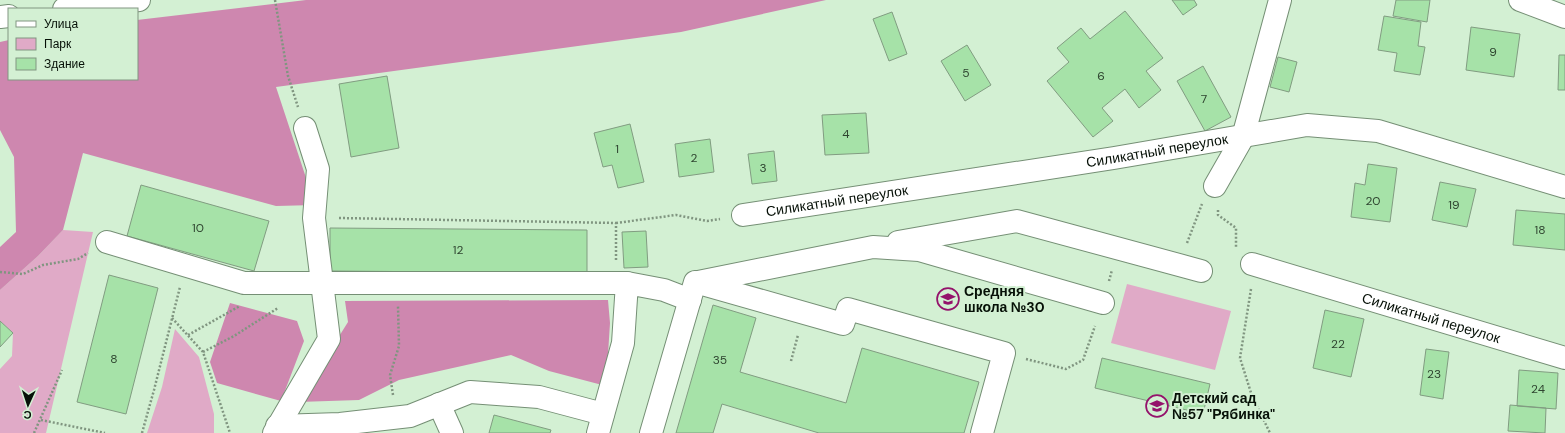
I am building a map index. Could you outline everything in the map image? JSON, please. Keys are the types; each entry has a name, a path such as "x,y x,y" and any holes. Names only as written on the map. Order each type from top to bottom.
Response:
{"street":[{"path":"72,8 138,0"},
{"path":"1215,186 1243,137 1280,0"},
{"path":"1520,0 1565,17"},
{"name":"Силикатный переулок","path":"743,216 1114,158 1306,125 1378,131 1565,187"},
{"path":"276,430 329,339 314,218 318,170 306,128"},
{"path":"692,291 873,247 1017,221 1201,271"},
{"path":"107,242 244,283 621,283 664,290 692,291 844,324 848,309 1004,353 982,433"},
{"path":"873,247 919,250 1103,303"},
{"name":"Силикатный переулок","path":"1252,264 1565,358"},
{"path":"276,430 410,416 470,392 539,397 600,423 622,343 621,283"},
{"path":"651,433 692,291"},
{"path":"439,404 452,433"}],"path":[{"path":"275,0 288,76 306,128"},
{"path":"1215,186 1219,204 1218,215 1236,228 1236,252 1252,264 1250,299 1240,358 1252,396 1270,433"},
{"path":"1179,266 1201,205 1215,186"},
{"path":"314,218 616,223 676,215 708,221 743,216"},
{"path":"616,223 621,283"},
{"path":"0,272 23,274 42,265 78,259 107,242"},
{"path":"1004,353 1066,369 1083,360 1103,303 1119,249"},
{"path":"142,433 185,266"},
{"path":"397,284 400,346 390,375 397,417"},
{"path":"188,335 244,304"},
{"path":"203,352 234,336 281,305 274,305"},
{"path":"172,317 203,352 230,433"},
{"path":"34,433 62,370"},
{"path":"41,420 106,433"}],"green space":[{"path":"63,230 93,232 46,433 0,433 0,369 12,356 13,333 0,321 0,290 38,256"},
{"path":"1127,284 1231,311 1215,370 1111,343"},
{"path":"175,329 199,357 214,414 214,433 147,433 162,387"}],"shaded area":[{"path":"306,0 826,0 681,32 276,87 315,205 276,206 83,153 63,230 38,256 0,290 0,247 16,232 14,157 0,130 0,42 8,40 8,80 138,80 138,20"},
{"path":"608,300 610,323 606,386 549,371 511,355 399,380 359,400 298,402 348,322 345,301"},
{"path":"230,303 297,321 304,341 281,401 217,383 210,362"}],"building":[{"path":"1172,0 1194,0 1197,5 1183,15"},
{"path":"1396,0 1430,0 1427,22 1393,16"},
{"path":"1125,11 1163,58 1146,71 1161,90 1139,108 1125,89 1102,108 1113,121 1093,137 1047,81 1069,62 1057,48 1081,28 1090,39"},
{"path":"892,12 907,54 889,61 873,19"},
{"path":"1384,16 1421,22 1418,46 1425,47 1420,75 1394,71 1397,53 1378,50"},
{"path":"1471,27 1520,34 1514,77 1466,70"},
{"path":"967,45 991,85 965,101 941,61"},
{"path":"1559,55 1565,55 1565,90 1558,90"},
{"path":"1278,57 1297,62 1289,92 1270,87"},
{"path":"1203,66 1231,117 1205,131 1177,81"},
{"path":"387,76 399,148 351,157 339,84"},
{"path":"866,113 869,153 825,155 822,115"},
{"path":"630,124 644,182 618,188 612,165 603,167 594,133"},
{"path":"710,139 714,172 679,177 675,144"},
{"path":"774,151 777,181 752,184 748,154"},
{"path":"1368,164 1397,168 1390,222 1351,217 1355,183 1365,185"},
{"path":"1440,182 1476,189 1467,227 1432,220"},
{"path":"141,185 269,221 254,271 127,236"},
{"path":"1516,210 1565,214 1565,250 1513,245"},
{"path":"330,228 587,230 587,273 330,271"},
{"path":"646,231 648,267 624,268 622,232"},
{"path":"109,275 158,288 126,414 77,402"},
{"path":"713,305 756,318 740,372 846,403 862,348 979,382 964,433 819,433 722,404 713,433 676,433"},
{"path":"1325,310 1364,319 1351,377 1313,368"},
{"path":"0,321 13,333 0,347"},
{"path":"1426,349 1449,352 1443,399 1420,395"},
{"path":"1102,358 1210,384 1203,414 1095,388"},
{"path":"1519,370 1558,373 1556,409 1517,406"},
{"path":"1510,405 1546,408 1545,433 1508,431"},
{"path":"494,415 551,430 550,433 489,433"}],"place":[{"name":"Средняя школа №30","path":"948,299"},
{"name":"Детский сад №57 \"Рябинка\"","path":"1157,406"}]}
